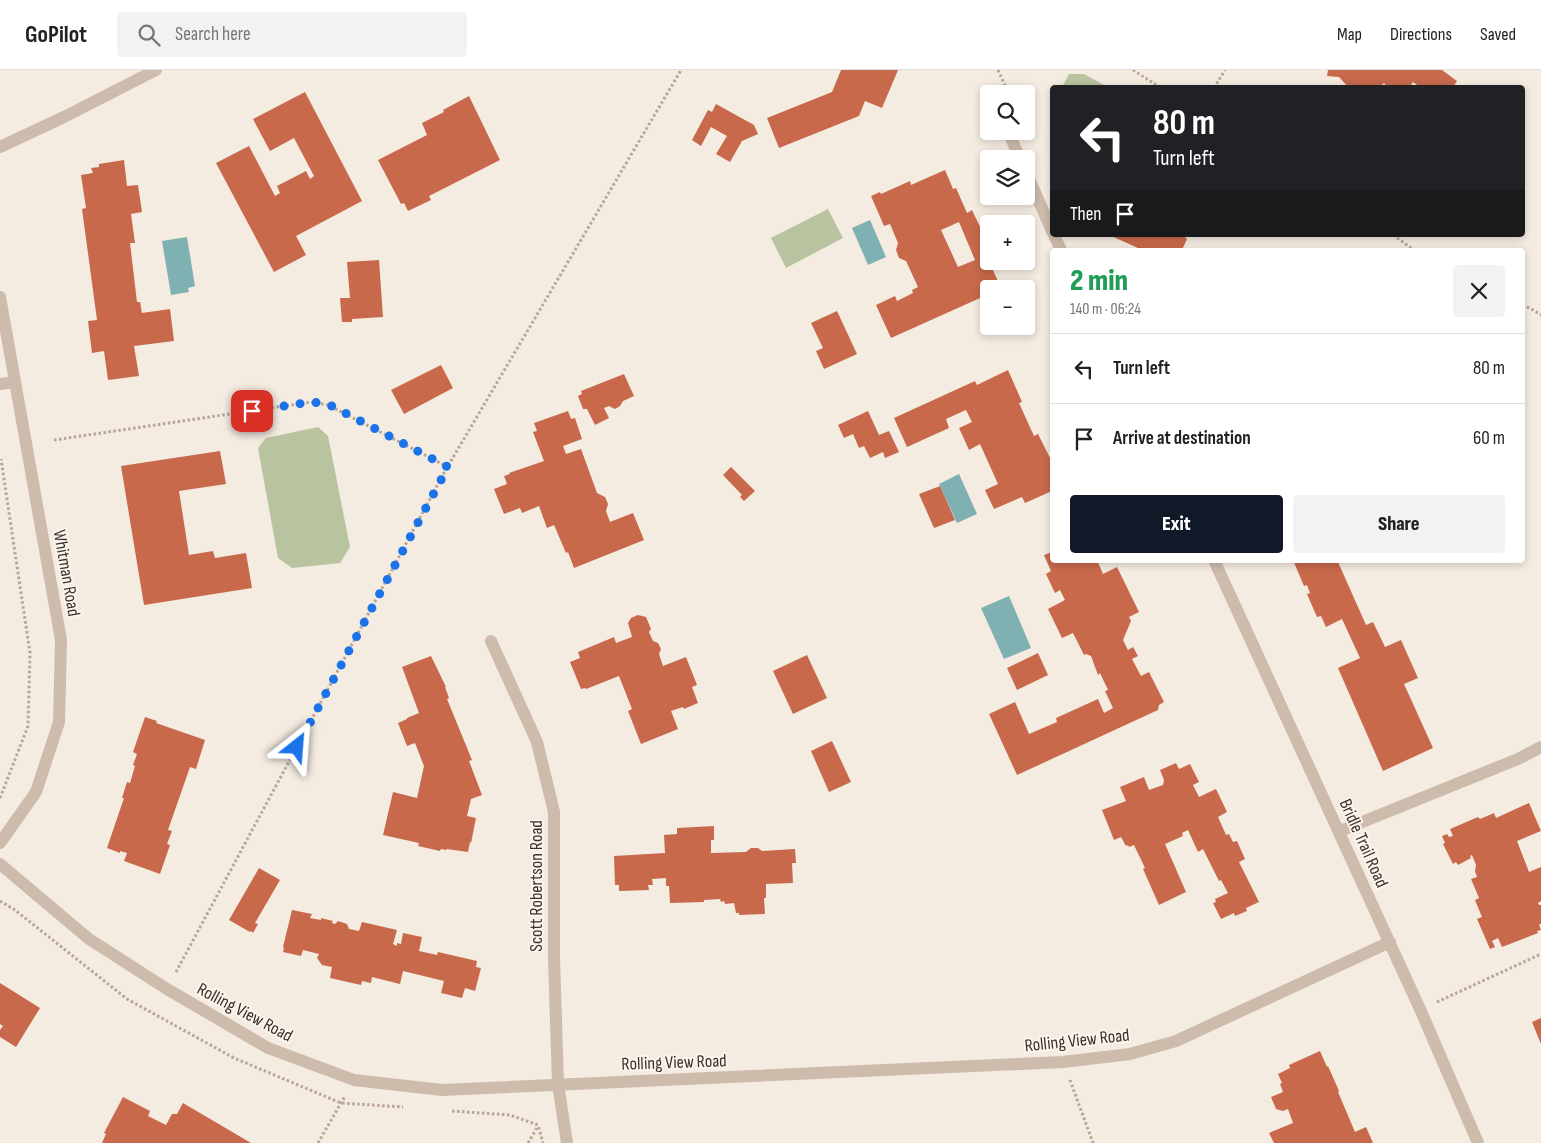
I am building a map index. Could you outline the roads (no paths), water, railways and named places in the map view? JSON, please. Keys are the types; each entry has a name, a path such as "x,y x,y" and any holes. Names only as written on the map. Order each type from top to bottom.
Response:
{"street":[{"path":"0,147 156,70"},
{"path":"1035,192 1050,226"},
{"name":"Whitman Road","path":"0,297 61,640 59,722 36,792 0,843"},
{"path":"0,384 15,382"},
{"name":"Bridle Trail Road","path":"1215,563 1340,831 1478,1143"},
{"name":"Scott Robertson Road","path":"490,641 537,742 554,812 554,958 558,1084 567,1143"},
{"path":"1340,831 1518,759 1541,747"},
{"name":"Rolling View Road","path":"0,864 89,940 167,989 268,1048 354,1080 442,1090 1063,1062 1130,1054 1176,1041 1390,942"}],"water":[{"path":"870,220 886,257 868,265 852,228"},
{"path":"187,237 195,286 188,288 189,292 171,295 162,241"},
{"path":"959,474 977,514 957,523 939,484"},
{"path":"1009,596 1031,648 1004,659 981,608"}]}
